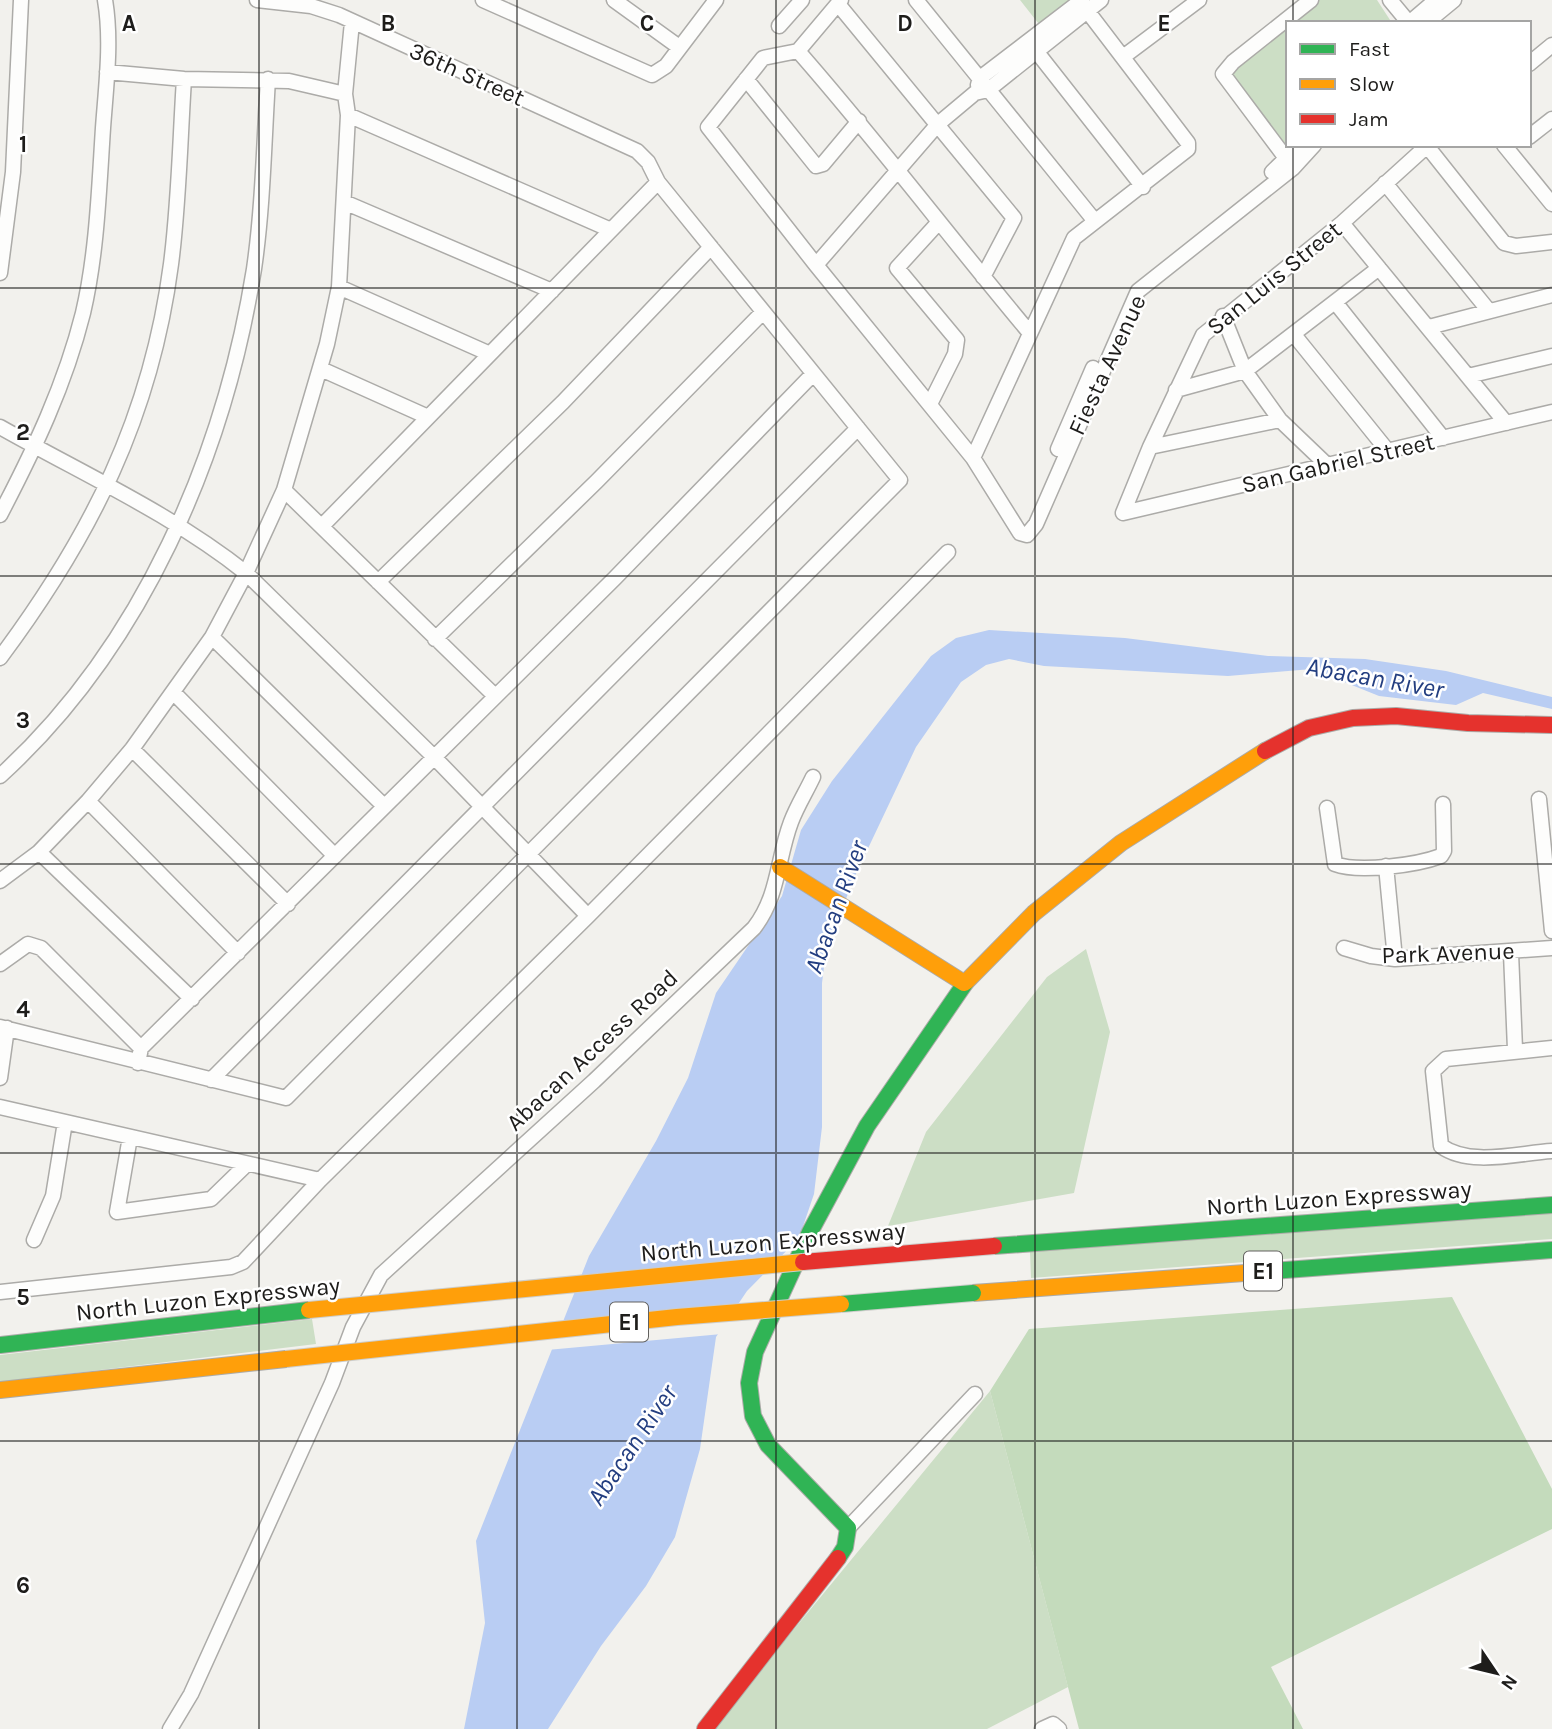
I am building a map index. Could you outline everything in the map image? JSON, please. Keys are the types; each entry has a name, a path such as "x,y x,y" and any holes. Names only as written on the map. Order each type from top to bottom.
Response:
{"main road":[{"path":"705,1729 845,1547 848,1528 768,1445 753,1416 749,1383 755,1352 810,1232 867,1126 973,971 1034,913 1121,843 1250,759 1309,728 1353,718 1396,716 1468,723 1552,725"},
{"path":"783,869 964,983"},
{"name":"North Luzon Expressway","path":"0,1345 674,1272 1552,1205"},
{"name":"E1","path":"0,1390 677,1317 1552,1250"}],"street":[{"path":"0,273 21,0"},
{"path":"0,515 36,447 65,372 83,313 99,200 107,72 105,0"},
{"name":"36th Street","path":"257,0 311,3 636,150 648,162 658,183 900,480 529,856"},
{"path":"483,0 644,73 659,72 716,0"},
{"path":"614,0 679,47"},
{"path":"779,26 802,0"},
{"path":"916,0 981,87 1094,220"},
{"path":"816,265 938,124 1033,47 1082,3 1101,0"},
{"path":"1123,57 1199,0"},
{"path":"1290,164 1223,74 1233,62 1311,0"},
{"path":"1390,0 1407,21"},
{"path":"1411,21 1436,0"},
{"path":"1428,21 1454,0"},
{"path":"983,277 1014,218 840,2 798,51 767,55 708,127 816,265 973,457 1074,238 1094,220 1143,187 1188,149 1188,143 1082,3"},
{"path":"0,881 39,852 88,801 174,693 212,637 246,573 284,490 321,369 339,287 348,116 345,94 352,22"},
{"path":"1531,62 1552,45"},
{"path":"1033,47 1143,187"},
{"path":"798,51 859,121 938,223 1029,332"},
{"path":"107,72 184,79 268,79 345,94"},
{"path":"0,658 69,559 106,485 140,401 162,314 176,206 184,79"},
{"path":"0,776 45,732 99,663 135,607 178,526 209,449 237,357 247,304 258,232 268,79"},
{"path":"746,79 817,166 823,164 859,121"},
{"path":"348,116 611,230"},
{"path":"1531,135 1552,119"},
{"name":"Fiesta Avenue","path":"1290,164 1299,147"},
{"name":"Fiesta Avenue","path":"973,457 1026,532 1134,289 1311,147"},
{"name":"San Luis Street","path":"1123,513 1150,447 1203,335 1223,316 1342,223 1427,147"},
{"path":"1429,147 1504,243 1516,246 1552,242"},
{"path":"1511,148 1549,196"},
{"path":"322,526 658,183"},
{"path":"1385,183 1489,311"},
{"path":"344,202 552,291"},
{"path":"930,404 956,354 957,340 898,268 938,223"},
{"path":"1342,223 1506,423"},
{"path":"378,582 563,402 711,247"},
{"path":"1176,390 1245,371 1295,336 1379,268"},
{"path":"339,287 490,354"},
{"path":"1429,327 1552,295"},
{"path":"1335,302 1443,438"},
{"path":"435,639 597,481 763,312"},
{"path":"1223,316 1245,371 1280,420 1326,464"},
{"path":"1295,336 1387,450"},
{"path":"1468,376 1552,356"},
{"path":"321,369 428,417"},
{"path":"138,1063 141,1048 288,904 494,695 615,578 813,374"},
{"name":"San Gabriel Street","path":"1123,513 1552,412"},
{"path":"1150,447 1280,420"},
{"path":"0,427 178,526 213,547 246,573 433,756 588,916"},
{"path":"211,1080 859,428"},
{"path":"284,490 494,695"},
{"path":"0,1292 237,1265 588,916 948,552"},
{"path":"212,637 384,806"},
{"path":"174,693 335,856"},
{"path":"132,749 288,904"},
{"name":"Abacan Access Road","path":"170,1729 191,1694 332,1383 353,1327 381,1275 594,1081 754,928 766,913 776,888 783,869 791,823 813,778"},
{"path":"1539,799 1548,850 1552,931"},
{"path":"88,801 238,953"},
{"path":"1327,808 1335,864 1343,867 1386,866 1441,856 1444,852 1443,804"},
{"path":"39,852 192,999"},
{"path":"0,1078 4,1027 138,1063 286,1098 529,856"},
{"path":"1386,866 1395,959"},
{"path":"0,964 28,944 41,948 141,1048"},
{"name":"Park Avenue","path":"1344,948 1371,956 1395,959 1511,953 1552,948"},
{"path":"1511,953 1515,1049"},
{"path":"1552,1048 1515,1049 1446,1059 1438,1063 1433,1070 1441,1146 1454,1155 1471,1157 1552,1151"},
{"path":"0,1107 320,1180"},
{"path":"34,1240 53,1196 65,1122"},
{"path":"130,1137 117,1212 211,1199 247,1164"},
{"path":"848,1528 975,1394"},
{"path":"1042,1729 1053,1724 1059,1729"}],"green space":[{"path":"1020,0 1068,0 1072,5 1042,28"},
{"path":"1317,0 1377,0 1391,21 1291,21"},
{"path":"1286,26 1286,146 1225,75"},
{"path":"1086,949 1110,1032 1074,1193 888,1226 926,1132 1047,977"},
{"path":"1552,1212 1552,1239 1031,1278 1030,1252"},
{"path":"1452,1297 1552,1489 1552,1529 1271,1667 1303,1729 1079,1729 990,1391 1029,1329"},
{"path":"312,1319 316,1344 0,1382 0,1355"},
{"path":"990,1391 1068,1687 987,1729 712,1729"}],"water":[{"name":"Abacan River","path":"989,630 1125,638 1268,656 1365,659 1446,671 1552,697 1552,709 1483,693 1456,705 1379,696 1312,669 1228,676 1044,666 1009,659 986,665 961,682 916,747 854,878 826,951 822,983 822,1127 814,1194 799,1238 747,1291 716,1337 700,1449 675,1537 646,1586 601,1646 548,1729 464,1729 485,1623 476,1541 589,1256 656,1141 688,1078 716,993 782,896 801,830 832,781 931,656 956,638"}],"pier":[{"path":"742,1305 722,1334 547,1350 558,1322"}],"traffic: fast":[{"path":"838,1558 845,1547 848,1528 768,1445 753,1416 749,1383 755,1352 810,1232 867,1126 966,982"},
{"path":"994,1246 1552,1205"},
{"path":"1272,1271 1552,1250"},
{"path":"841,1304 973,1293"},
{"path":"0,1345 309,1310"}],"traffic: slow":[{"path":"966,982 1034,913 1121,843 1265,751"},
{"path":"780,867 964,983"},
{"path":"309,1310 803,1262"},
{"path":"973,1293 1272,1271"},
{"path":"286,1359 677,1317 841,1304"},
{"path":"0,1390 286,1359"}],"traffic: jam":[{"path":"1265,751 1309,728 1353,718 1396,716 1468,723 1552,725"},
{"path":"803,1262 994,1246"},
{"path":"705,1729 838,1558"}]}
